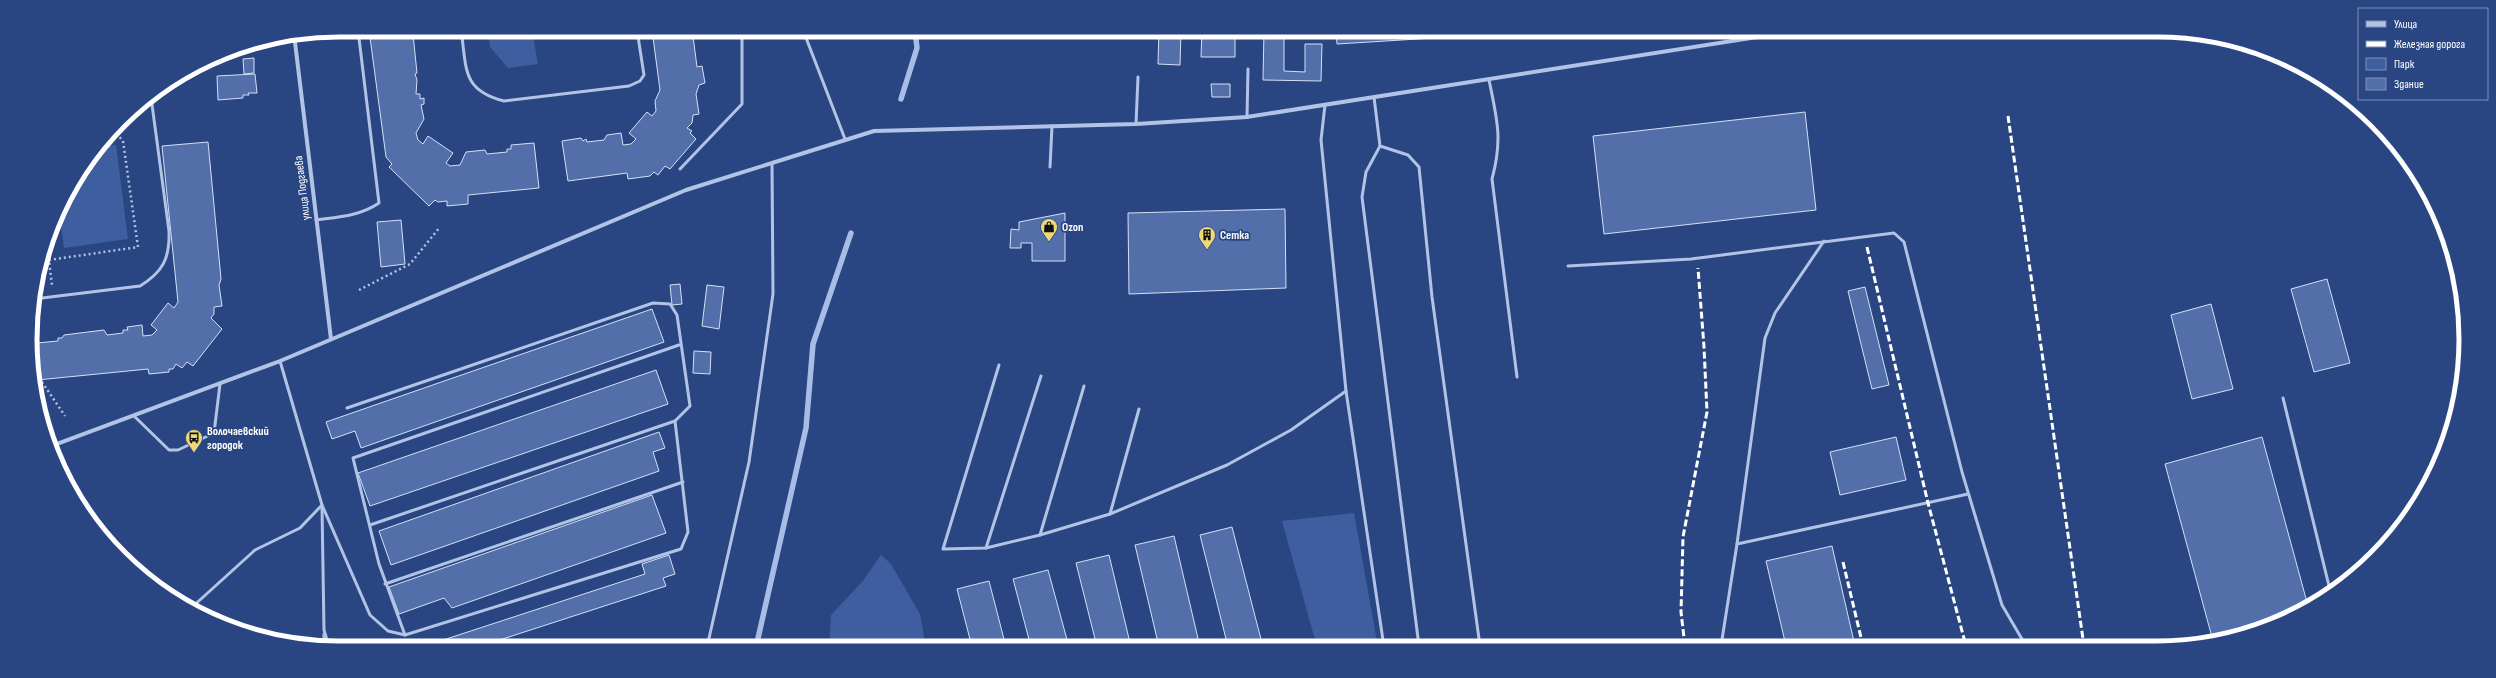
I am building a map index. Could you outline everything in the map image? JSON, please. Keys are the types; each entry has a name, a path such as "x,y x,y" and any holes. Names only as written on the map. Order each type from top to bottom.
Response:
{"street":[{"path":"56,444 280,361 686,190 874,130 1136,124 1247,117 1758,37"},
{"name":"улица Подгаева","path":"295,41 331,339"}],"lane":[{"path":"316,220 349,216 369,210 379,203 359,37"},
{"path":"462,37 469,77 476,89 486,96 504,101 629,86 640,81 644,75 638,37"},
{"path":"680,169 742,104 742,37"},
{"path":"806,37 845,139"},
{"path":"1247,117 1248,69"},
{"path":"1136,124 1138,77"},
{"path":"1489,80 1500,130 1498,157 1492,179 1517,377"},
{"path":"1374,97 1380,146 1366,172 1362,197 1418,641"},
{"path":"40,298 140,286 154,278 164,264 170,248 169,231 152,102"},
{"path":"1325,105 1321,140 1346,391 1383,641"},
{"path":"1050,167 1052,126"},
{"path":"1380,146 1408,155 1418,167 1432,297 1479,641"},
{"path":"709,641 749,462 773,294 772,163"},
{"path":"1568,266 1691,259 1894,232 1904,242 1968,494 2002,605 2023,641"},
{"path":"1722,641 1737,544 1765,338 1775,313 1824,241"},
{"path":"347,408 653,303 670,304 677,315 679,346 690,406 675,421 370,525"},
{"path":"405,635 386,584 353,458 679,346"},
{"path":"280,361 322,505 370,614 388,631 405,635 681,550 688,532 675,421"},
{"path":"1000,364 943,549 986,548 1040,535 1110,514 1227,465 1291,430 1346,391"},
{"path":"986,548 1041,376"},
{"path":"134,416 169,450 178,450 214,433 220,384"},
{"path":"1040,535 1084,386"},
{"path":"2283,398 2329,587"},
{"path":"1110,514 1139,409"},
{"path":"386,584 683,482"},
{"path":"1737,544 1968,494"},
{"path":"195,605 255,550 300,528 322,505"},
{"path":"322,505 324,640"},
{"path":"324,630 327,640"}],"path":[{"path":"49,260 138,247 123,142 117,134"},
{"path":"359,290 410,264 440,227"},
{"path":"49,256 54,297"},
{"path":"41,382 65,416"}],"green space":[{"path":"489,37 533,37 538,64 508,68 490,47"},
{"path":"116,145 128,239 64,248 61,222 77,188 107,146"},
{"path":"1354,513 1377,641 1315,641 1282,521"},
{"path":"881,555 891,564 920,614 925,641 829,641 831,615 862,582"}],"building":[{"path":"370,37 413,37 417,73 415,74 417,80 416,94 420,94 420,99 424,98 424,104 421,105 424,119 416,133 418,140 423,144 428,136 453,153 446,163 450,166 460,165 466,152 485,150 487,154 507,152 507,149 511,149 511,145 534,143 539,188 468,195 468,204 447,206 447,201 438,202 435,200 429,206 389,167 392,164 386,157"},
{"path":"653,37 693,37 697,67 702,66 705,83 699,85 696,94 699,114 693,115 692,123 687,128 692,131 690,133 696,139 670,169 665,166 658,175 654,172 650,176 628,179 627,173 568,181 562,141 581,138 583,141 586,139 587,142 604,140 607,135 621,133 623,145 631,144 636,139 629,133 647,112 652,116 656,111 655,101 660,90"},
{"path":"1159,37 1181,37 1180,65 1158,64"},
{"path":"1202,37 1235,37 1235,57 1201,57"},
{"path":"1264,37 1284,37 1284,71 1305,72 1305,44 1322,44 1321,81 1263,80"},
{"path":"1336,37 1450,37 1337,44"},
{"path":"254,58 254,73 244,74 243,59"},
{"path":"255,74 257,93 248,93 249,95 243,95 243,98 218,100 217,76"},
{"path":"1211,84 1230,84 1230,97 1212,97"},
{"path":"1805,112 1816,210 1604,234 1593,136"},
{"path":"208,142 221,279 219,285 222,306 214,307 214,314 211,318 222,329 193,366 187,362 182,368 176,364 173,369 169,369 169,372 149,374 148,369 40,380 37,343 58,341 58,338 62,338 64,335 104,330 107,335 123,333 123,330 128,330 127,327 142,325 143,336 152,335 157,330 151,325 168,303 174,308 178,302 162,146"},
{"name":"Сетка","path":"1285,209 1286,288 1129,294 1128,213"},
{"path":"1065,213 1065,261 1032,261 1032,243 1021,243 1021,248 1010,248 1011,229 1019,230 1019,222"},
{"path":"401,220 405,264 381,267 377,222"},
{"path":"2327,279 2350,363 2314,372 2291,289"},
{"path":"680,284 682,304 672,305 670,285"},
{"path":"707,285 724,287 719,329 702,326"},
{"path":"1865,287 1889,385 1872,389 1848,291"},
{"path":"2211,304 2233,389 2192,399 2171,315"},
{"path":"652,309 664,342 361,448 355,431 332,439 326,422"},
{"path":"694,351 711,352 710,374 693,373"},
{"path":"656,370 668,404 370,506 358,473"},
{"path":"659,432 665,448 653,452 659,471 391,565 379,531"},
{"path":"1896,437 1906,480 1840,495 1830,452"},
{"path":"2262,437 2307,602 2273,618 2254,625 2212,636 2165,464"},
{"path":"652,495 666,533 452,608 444,598 399,614 389,587"},
{"path":"1232,527 1261,641 1226,641 1200,535"},
{"path":"1174,536 1199,641 1158,641 1135,545"},
{"path":"1832,546 1854,641 1785,641 1766,561"},
{"path":"669,555 675,574 663,578 666,586 497,641 440,641 645,574 642,564"},
{"path":"1109,555 1130,641 1096,641 1076,563"},
{"path":"1048,570 1067,641 1029,641 1013,579"},
{"path":"989,581 1004,641 970,641 957,589"}],"waterway":[{"path":"901,99 917,48 916,37"},
{"path":"757,641 806,428 813,344 851,233"}],"railway":[{"path":"2008,116 2083,641"},
{"path":"1867,247 1928,503 1965,641"},
{"path":"1684,641 1681,612 1683,537 1707,412 1698,268"},
{"path":"1843,562 1862,641"}],"place":[{"name":"Ozon","path":"1049,242"},
{"name":"Сетка","path":"1207,250"},
{"name":"Волочаевский городок","path":"194,453"}]}
